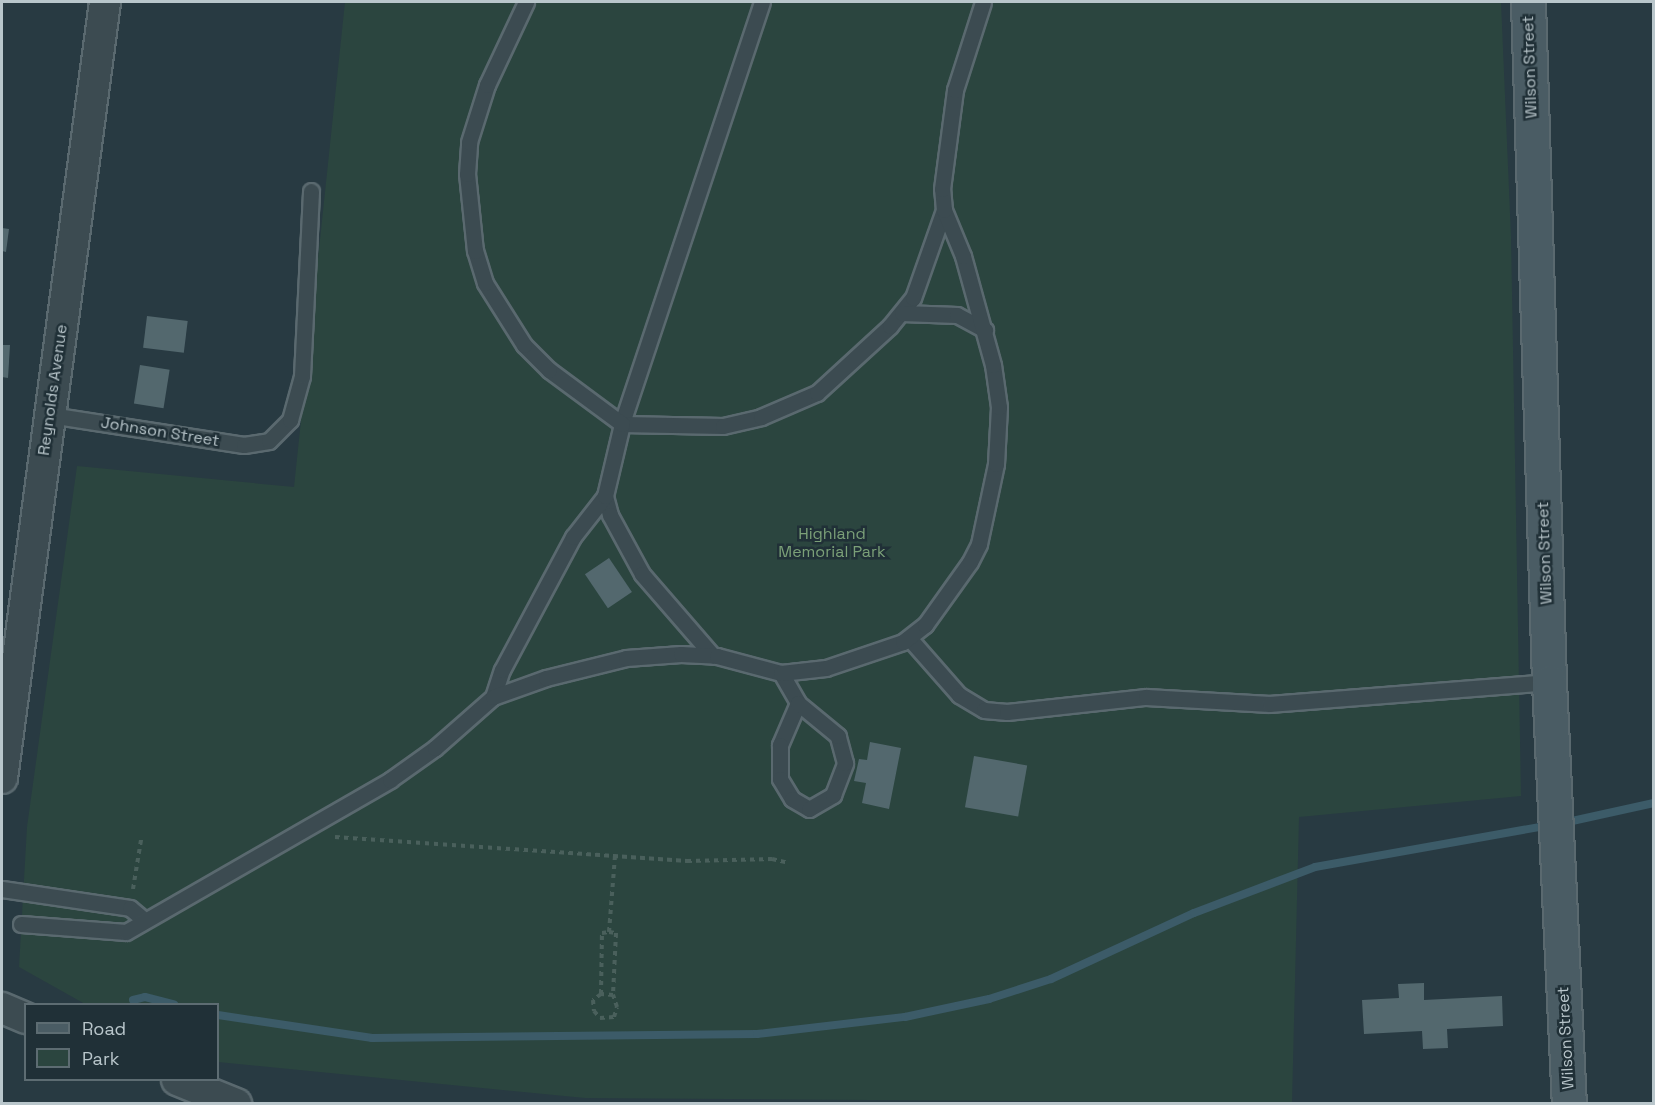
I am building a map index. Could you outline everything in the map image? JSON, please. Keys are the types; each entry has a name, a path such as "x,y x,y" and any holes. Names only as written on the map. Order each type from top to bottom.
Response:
{"street":[{"name":"Reynolds Avenue","path":"2,778 105,2"},
{"name":"Wilson Street","path":"1528,2 1549,682 1569,1104"},
{"path":"2,1008 24,1017"},
{"path":"179,1081 236,1104"}],"lane":[{"path":"526,2 487,85 469,142 468,174 475,251 491,294 524,345 549,370 622,424 723,426 796,404 844,371 902,313 921,281 944,210 943,174 949,124 983,2"},
{"path":"493,697 502,670 573,537 605,496 622,424 762,2"},
{"name":"Johnson Street","path":"50,415 244,446 269,441 290,420 302,376 311,191"},
{"path":"21,924 103,933 126,932 143,919 295,837 412,766 493,697 546,678 626,658 713,656 781,673 826,669 909,638 925,625 970,562 990,507 999,407 985,330 963,256 944,210"},
{"path":"902,313 957,315 985,330"},
{"path":"605,496 610,514 642,574 713,656"},
{"path":"909,638 959,694 984,710 1007,712 1146,697 1270,704 1549,682"},
{"path":"781,673 798,703 838,736 844,763 833,795 809,809 792,799 780,779 780,745 798,703"},
{"path":"2,889 130,908 143,919"}],"path":[{"path":"295,837 738,862 772,859 789,864"},
{"path":"130,908 141,840"},
{"path":"609,933 615,855"},
{"path":"601,994 602,933 616,933 613,995 616,1012 608,1019 600,1018 594,1011 593,1000 601,994 613,995"}],"green space":[{"name":"Highland Memorial Park","path":"345,2 1501,2 1511,237 1521,796 1299,817 1292,1103 585,1098 219,1062 219,1003 83,1003 19,967 27,827 77,466 294,487"}],"building":[{"path":"2,228 9,229 6,252 2,251"},
{"path":"147,316 188,321 184,353 143,348"},
{"path":"2,345 10,345 8,378 2,377"},
{"path":"140,365 170,370 164,408 134,404"},
{"path":"609,558 632,592 608,608 585,574"},
{"path":"870,742 901,748 889,809 862,803 866,783 854,781 859,759 867,760"},
{"path":"974,756 1027,765 1018,817 965,807"},
{"path":"1424,983 1424,1000 1502,996 1503,1026 1447,1029 1448,1048 1423,1049 1422,1031 1364,1034 1362,1000 1399,998 1398,984"}],"waterway":[{"path":"1563,823 1654,803"},
{"path":"219,1015 372,1038 757,1034 905,1017 989,999 1051,979 1194,913 1315,867 1550,825"},
{"path":"133,1000 145,997 170,1003"}]}
